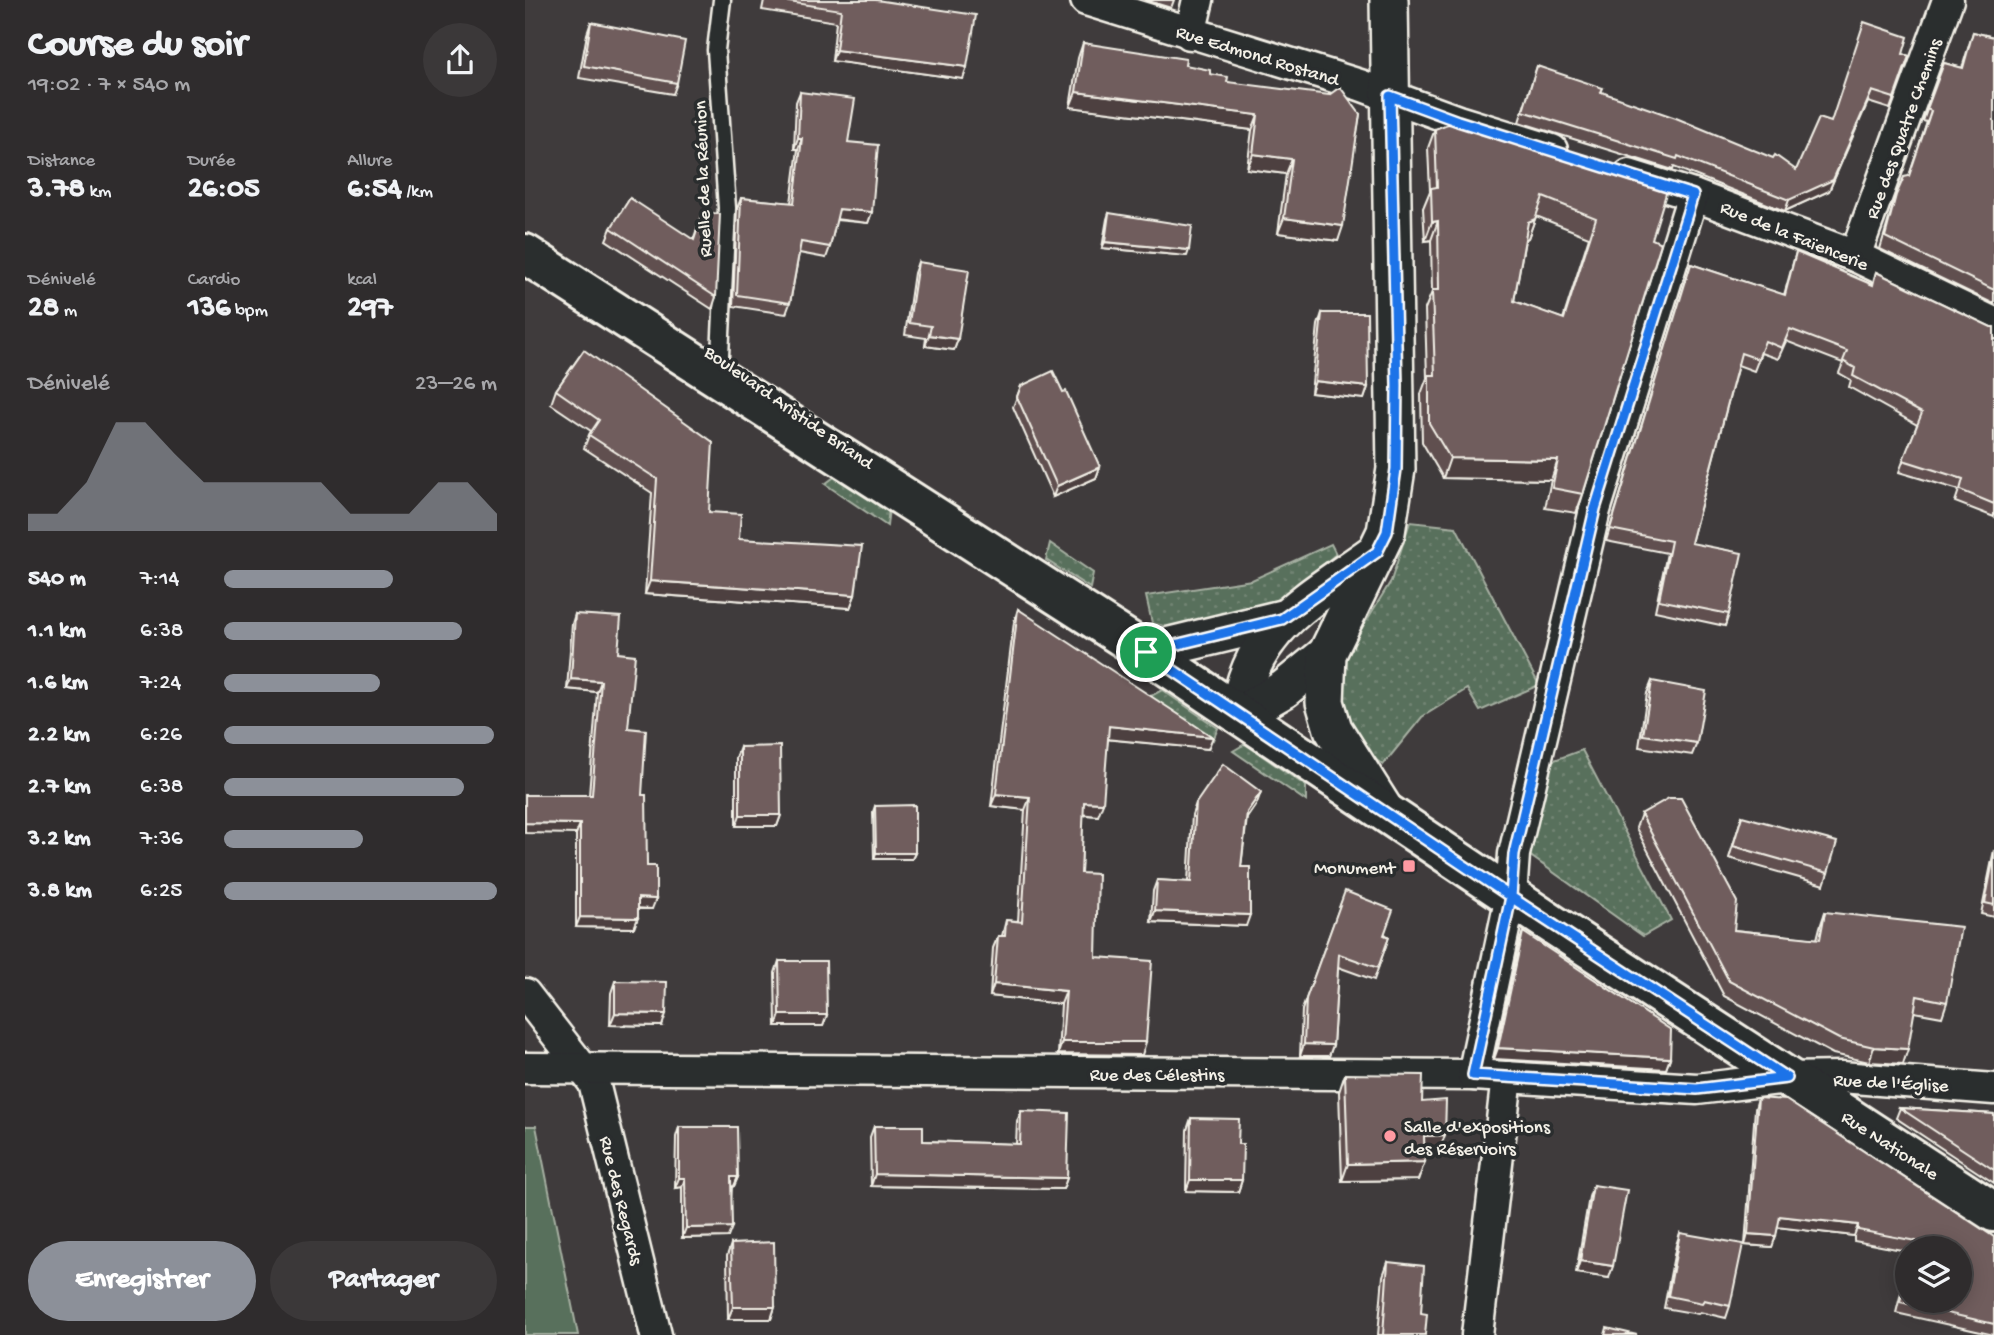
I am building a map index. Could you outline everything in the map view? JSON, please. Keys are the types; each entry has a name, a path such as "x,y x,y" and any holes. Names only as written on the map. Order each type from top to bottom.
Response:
{"main road":[{"name":"Boulevard Aristide Briand","path":"525,227 720,356 1051,590"},
{"name":"Boulevard Aristide Briand","path":"525,254 1146,652 1787,1078"},
{"name":"Rue Nationale","path":"1787,1078 1994,1212"}],"street":[{"name":"Rue Edmond Rostand","path":"1086,0 1390,96"},
{"path":"1190,34 1198,0"},
{"path":"1387,813 1333,729 1325,702 1327,654 1387,532 1396,469 1389,0"},
{"name":"Rue des Quatre Chemins","path":"1855,256 1948,0"},
{"name":"Rue de la Faïencerie","path":"1390,96 1693,195 1855,256 1994,323"},
{"path":"1473,1075 1511,897 1517,841 1595,509 1693,195"},
{"path":"1239,715 1243,685 1253,661 1282,619 1377,552"},
{"path":"1146,652 1282,619"},
{"path":"1239,715 1284,689 1327,654"},
{"name":"Rue des Regards","path":"525,994 594,1083 656,1335"},
{"name":"Rue des Célestins","path":"525,1068 1473,1075 1697,1089 1787,1078"},
{"path":"1477,1335 1507,1077"},
{"name":"Rue de l'Église","path":"1787,1078 1841,1077 1994,1089"}],"lane":[{"name":"Ruelle de la Réunion","path":"720,356 727,208 716,50 722,0"}],"green space":[{"path":"837,475 889,508 887,526 825,484"},
{"path":"1410,522 1456,527 1539,685 1480,711 1467,689 1422,717 1383,765 1362,749 1346,727 1340,674 1347,652 1391,581"},
{"path":"1050,543 1093,573 1090,588 1046,560"},
{"path":"1331,544 1336,554 1293,591 1248,616 1172,628 1152,623 1146,596 1252,580"},
{"path":"1162,690 1218,728 1213,740 1149,697"},
{"path":"1245,744 1306,786 1306,801 1233,751"},
{"path":"1582,750 1671,920 1643,936 1525,852 1549,762"},
{"path":"525,1126 536,1126 578,1335 525,1335"}],"building":[{"path":"776,0 876,0 976,15 967,67 836,50 841,10"},
{"path":"591,22 685,41 677,83 584,66"},
{"path":"1864,22 1908,37 1903,54 1909,56 1894,98 1872,91 1833,180 1789,200 1678,156 1677,159 1523,111 1537,66 1603,88 1601,92 1676,118 1773,158 1775,155 1796,170 1819,118 1831,122"},
{"path":"1973,32 1994,37 1994,290 1885,237 1896,195 1904,177 1909,176 1931,111 1927,109 1944,63 1963,68"},
{"path":"1083,43 1186,59 1185,65 1228,77 1227,82 1329,95 1340,87 1360,114 1343,226 1284,218 1292,159 1253,154 1258,115 1076,92"},
{"path":"800,92 855,99 848,142 878,145 872,212 839,209 830,247 801,242 790,303 737,295 741,198 794,203 802,138 798,138"},
{"path":"1455,121 1513,140 1515,136 1669,184 1652,239 1661,243 1583,494 1552,488 1558,460 1450,458 1429,423 1429,375 1435,375 1432,290 1439,290 1438,221 1432,222 1431,188 1437,187 1435,129","holes":["1543,197 1596,218 1564,319 1514,301 1528,222 1535,219"]},
{"path":"630,198 694,240 703,212 720,214 716,297 611,228"},
{"path":"1109,213 1192,226 1189,250 1105,242"},
{"path":"1796,252 1873,285 1876,272 1994,327 1994,504 1960,490 1963,479 1903,460 1922,413 1853,376 1855,368 1843,361 1847,351 1790,329 1782,348 1765,341 1758,359 1741,353 1691,543 1742,553 1729,614 1659,600 1671,541 1610,529 1691,264 1785,295"},
{"path":"918,262 969,270 958,339 929,335 931,326 909,323"},
{"path":"1322,313 1367,313 1368,387 1315,381"},
{"path":"584,350 713,442 709,512 741,514 739,539 862,546 855,595 650,581 657,479 589,435 599,420 556,390"},
{"path":"1053,371 1063,392 1066,391 1100,467 1057,486 1017,397 1021,386"},
{"path":"1018,609 1213,737 1109,726 1103,803 1084,802 1081,873 1098,874 1096,957 1152,961 1146,1042 1062,1042 1066,991 994,984 998,936 1005,936 1006,920 1022,922 1030,797 996,794"},
{"path":"575,614 621,617 618,653 635,655 628,728 646,730 642,795 646,795 647,866 656,866 656,899 638,898 638,918 580,917 580,824 525,823 525,795 592,795 601,681 571,679"},
{"path":"1652,681 1706,691 1697,743 1643,735"},
{"path":"780,746 781,815 740,815 740,747"},
{"path":"1223,764 1261,792 1247,812 1241,867 1250,867 1250,915 1155,911 1157,880 1191,882 1196,803"},
{"path":"1669,798 1681,798 1737,902 1734,930 1820,939 1825,912 1961,927 1947,1002 1917,996 1908,1049 1874,1047 1839,1039 1729,981 1641,814"},
{"path":"915,805 915,853 876,853 875,806"},
{"path":"1742,816 1837,842 1828,873 1733,846"},
{"path":"1994,856 1994,905 1985,903"},
{"path":"1345,891 1393,910 1384,935 1389,937 1378,968 1339,954 1333,1045 1304,1044 1306,999"},
{"path":"1523,932 1671,1030 1670,1058 1498,1048"},
{"path":"779,961 826,961 827,1015 780,1015"},
{"path":"615,981 667,982 666,1014 615,1013"},
{"name":"Salle d'expositions des Réservoirs","path":"1345,1074 1423,1075 1422,1102 1446,1100 1445,1135 1424,1136 1425,1162 1348,1164"},
{"path":"1758,1098 1786,1100 1994,1237 1994,1324 1947,1313 1972,1313 1972,1236 1895,1237 1858,1230 1858,1225 1780,1216 1776,1236 1748,1234"},
{"path":"1900,1108 1994,1114 1994,1170"},
{"path":"1021,1111 1069,1113 1067,1178 875,1174 874,1126 923,1126 923,1141 1020,1144"},
{"path":"1191,1118 1239,1119 1238,1144 1243,1144 1242,1180 1190,1180"},
{"path":"679,1127 737,1127 738,1177 731,1177 732,1227 686,1228 685,1178 679,1178"},
{"path":"1593,1185 1627,1190 1613,1266 1580,1261"},
{"path":"1680,1233 1743,1244 1730,1306 1668,1296"},
{"path":"774,1242 775,1307 733,1307 731,1244"},
{"path":"1388,1262 1424,1266 1421,1313 1427,1314 1425,1335 1383,1335"},
{"path":"1607,1328 1637,1335 1605,1335"}],"place":[{"name":"Monument","path":"1409,866"},
{"name":"Salle d'expositions des Réservoirs","path":"1390,1136"}],"route":[{"path":"1146,652 1219,637 1282,619 1377,552 1387,532 1396,469 1397,385 1390,96 1458,121 1693,195 1595,509 1514,854 1511,897 1787,1078 1697,1089 1473,1075 1511,897 1146,652"}]}
